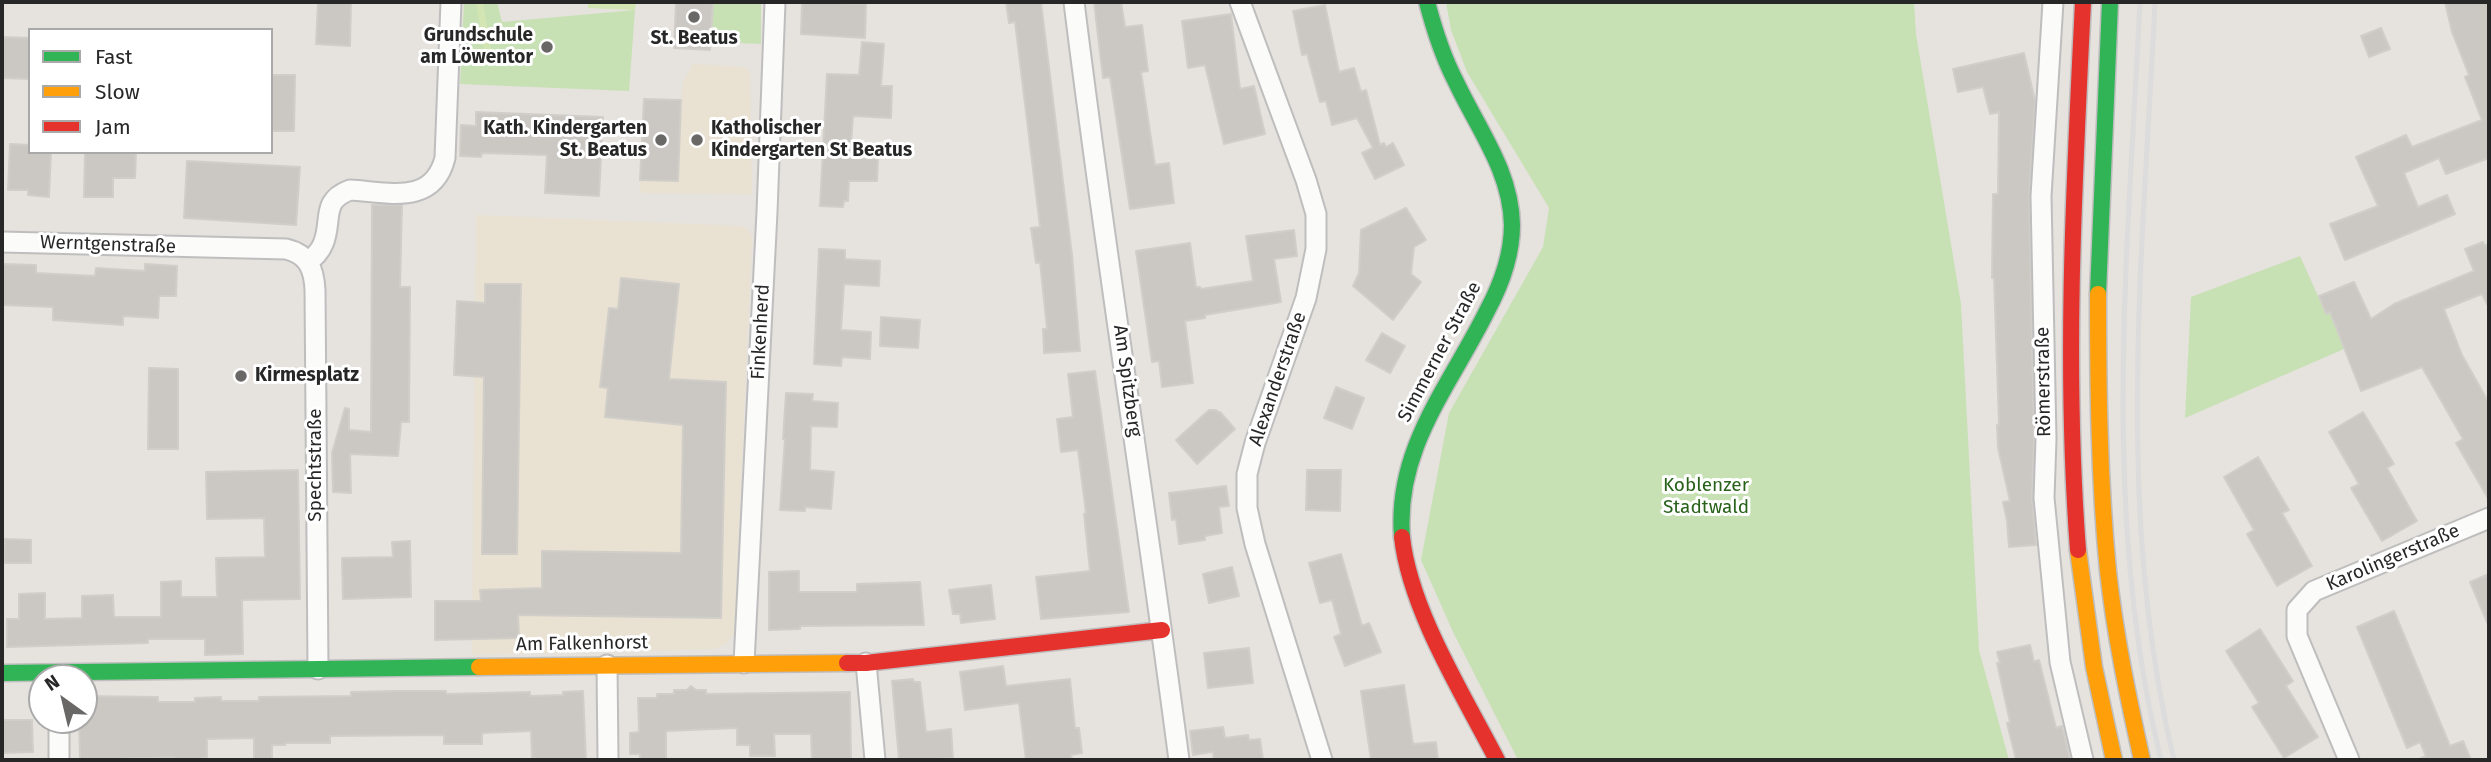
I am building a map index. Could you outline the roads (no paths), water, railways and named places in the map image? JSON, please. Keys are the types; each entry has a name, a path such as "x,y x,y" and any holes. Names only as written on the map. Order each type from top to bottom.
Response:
{"main road":[{"name":"Simmerner Straße","path":"1427,2 1436,35 1456,83 1491,148 1504,180 1511,205 1512,227 1507,261 1492,304 1422,427 1405,475 1401,526 1407,566 1430,626 1497,760"},
{"path":"2083,2 2070,338 2072,443 2084,604 2093,665 2114,760"},
{"path":"2110,2 2100,221 2098,432 2110,597 2142,760"},
{"name":"Am Falkenhorst","path":"98,675 318,668 866,663 1162,630"},
{"name":"Am Falkenhorst","path":"2,673 28,674"}],"street":[{"path":"309,262 322,248 329,208 333,199 340,194 350,190 416,192 430,186 441,173 445,158 451,2"},
{"name":"Finkenherd","path":"744,663 775,2"},
{"name":"Am Spitzberg","path":"1074,2 1099,202 1125,368 1179,760"},
{"name":"Alexanderstraße","path":"1240,2 1316,214 1317,249 1306,298 1255,443 1247,474 1247,508 1255,544 1322,760"},
{"name":"Römerstraße","path":"2053,2 2041,196 2046,439 2044,498 2060,662 2083,760"},
{"name":"Werntgenstraße","path":"2,242 286,249 302,255 309,262"},
{"name":"Spechtstraße","path":"309,262 314,279 318,668"},
{"name":"Karolingerstraße","path":"2349,760 2297,636 2297,610 2314,591 2489,518"},
{"path":"866,663 875,760"},
{"path":"607,665 608,760"},
{"path":"59,734 59,760"}],"railway":[{"path":"2140,2 2125,287 2124,478 2130,573 2142,667 2161,760"},
{"path":"2155,2 2140,287 2138,478 2144,572 2155,667 2174,760"}],"place":[{"name":"St. Beatus","path":"694,17"},
{"name":"Grundschule am Löwentor","path":"547,47"},
{"name":"Kath. Kindergarten St. Beatus","path":"661,140"},
{"name":"Katholischer Kindergarten St Beatus","path":"697,140"},
{"name":"Kirmesplatz","path":"241,376"}],"park label":[{"name":"Koblenzer Stadtwald","path":"1706,497"}]}
